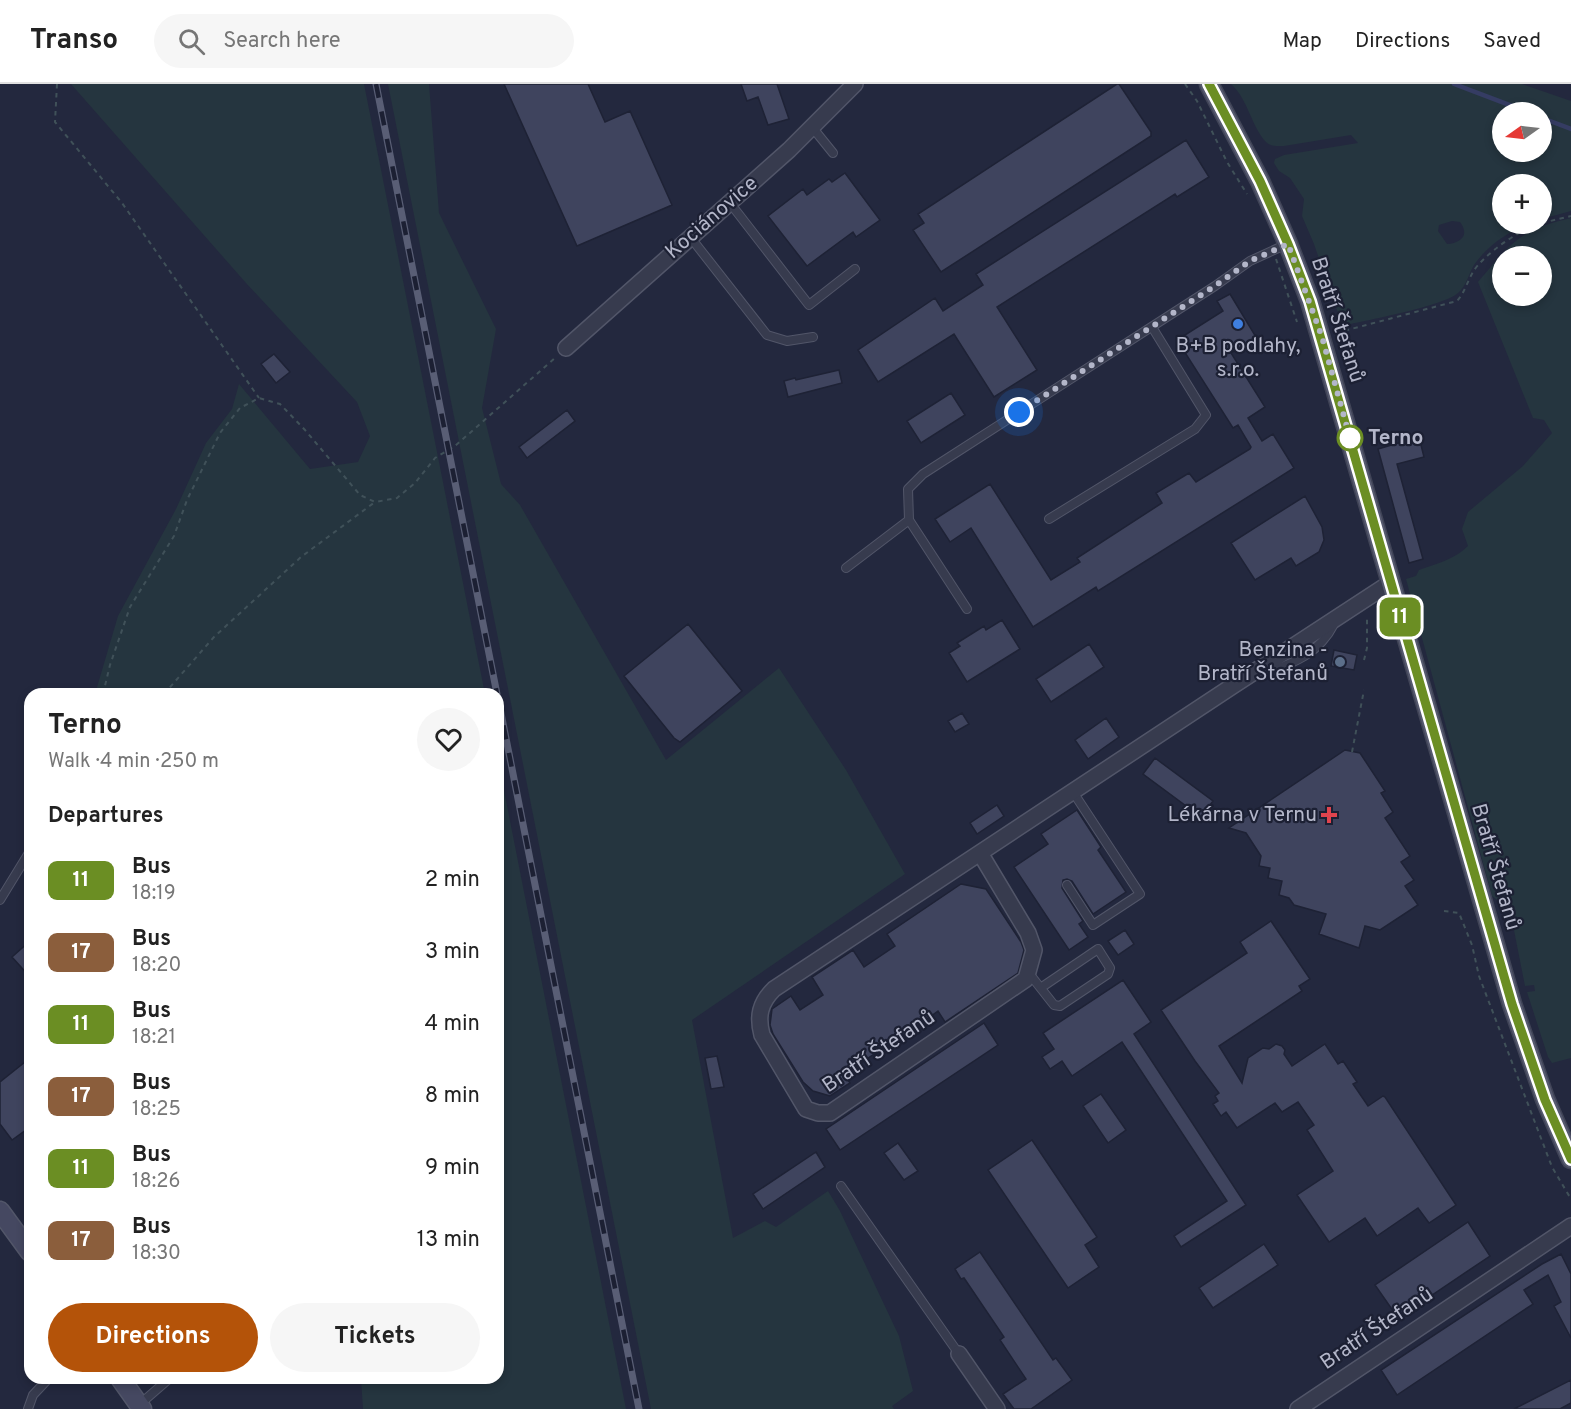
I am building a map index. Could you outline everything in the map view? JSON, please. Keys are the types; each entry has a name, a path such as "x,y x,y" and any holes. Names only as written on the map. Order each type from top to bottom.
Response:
{"main road":[{"name":"Bratří Štefanů","path":"1209,84 1260,181 1281,247 1322,337 1390,583 1512,1004 1541,1089 1571,1159"},
{"path":"0,1211 24,1244"},
{"path":"124,1384 141,1407"}],"street":[{"name":"Kociánovice","path":"566,348 730,203 855,84"},
{"name":"Bratří Štefanů","path":"1028,972 1026,980 831,1113 818,1113 806,1109 762,1035 759,1025 759,1013 764,999 774,989 1390,583"},
{"path":"980,853 1028,933 1034,950 1028,972"},
{"name":"Bratří Štefanů","path":"1298,1409 1571,1227"},
{"path":"959,1354 997,1409"}],"lane":[{"path":"812,127 833,153"},
{"path":"730,203 809,305 855,269"},
{"path":"691,238 767,335 787,341 813,337"},
{"path":"967,609 909,520 908,489 923,474 1152,327 1250,261 1281,247"},
{"path":"1049,519 1195,429 1206,415 1152,327"},
{"path":"846,568 909,520"},
{"path":"1067,885 1093,925 1140,894 1073,792"},
{"path":"0,900 24,861"},
{"path":"1028,972 1054,1005 1060,1006 1108,974 1110,968 1098,949 1042,987"},
{"path":"841,1186 959,1354"},
{"path":"28,1409 33,1395 44,1384"},
{"path":"141,1407 164,1384"}],"path":[{"path":"57,84 55,122 122,203 259,398 280,404 360,495 375,502"},
{"path":"1185,84 1197,101 1227,162 1249,197"},
{"path":"1552,220 1571,216"},
{"path":"1322,337 1457,301 1474,270 1515,234"},
{"path":"1281,247 1297,322"},
{"path":"169,688 214,638 301,557 375,502 397,498 415,483 435,459 455,446 566,348"},
{"path":"104,688 130,607 174,536 187,500 220,433 240,408 259,398"},
{"path":"1362,602 1367,614 1367,648 1364,660"},
{"path":"1352,752 1364,690"},
{"path":"1444,911 1459,913 1472,945 1479,976 1552,1167 1571,1199"}],"shaded area":[{"path":"71,84 364,84 484,688 97,688 118,616 176,509 206,443 232,409 239,384 310,469 358,462 370,436 357,402 246,283"},
{"path":"388,84 429,84 439,213 496,329 482,408 501,484 520,505 666,760 779,668 846,770 905,874 692,1020 733,1238 765,1221 776,1227 828,1191 840,1211 899,1336 913,1391 892,1406 894,1409 651,1409"},
{"path":"1231,84 1522,84 1571,101 1571,211 1552,216 1552,174 1492,174 1492,234 1508,234 1491,246 1474,265 1461,290 1450,298 1422,308 1346,325 1339,315 1302,216 1304,199 1290,178 1279,171 1274,163 1275,159 1284,155 1358,143 1351,135 1284,146 1270,145 1261,136 1242,97","holes":["1452,221 1460,222 1464,231 1463,238 1447,244 1438,231 1439,225"]},
{"path":"1571,218 1571,1058 1552,1063 1527,992 1535,991 1534,985 1525,986 1510,910 1492,896 1406,579 1416,576 1419,570 1451,558 1468,546 1462,529 1468,512 1523,466 1552,433 1544,420 1533,418 1478,282 1492,265 1492,306 1552,306 1552,246 1510,246 1526,234 1552,234 1552,223"},
{"path":"504,790 626,1409 363,1409 361,1384 504,1384"}],"building":[{"path":"504,84 588,84 605,122 630,111 672,205 577,246"},
{"path":"741,84 777,84 789,119 768,125 758,97 747,101"},
{"path":"1117,84 1151,132 1151,136 941,272 913,230 924,223 918,214"},
{"path":"1186,140 1209,177 1177,197 1175,194 997,307 1037,370 994,397 954,334 878,382 858,350 935,298 943,311 983,285 976,274"},
{"path":"845,173 880,220 856,237 853,232 807,266 768,216 803,189 807,195 829,179 832,182"},
{"path":"1230,294 1256,337 1231,353 1265,407 1248,418 1262,441 1273,434 1294,468 1098,591 1096,587 1033,627 971,528 950,542 935,519 990,484 1051,580 1080,562 1077,558 1162,503 1156,493 1189,473 1196,482 1250,449 1238,425 1233,428 1177,340 1223,311 1217,301"},
{"path":"274,354 290,372 276,383 261,364"},
{"path":"839,370 842,383 788,397 784,381"},
{"path":"951,393 965,415 921,443 907,421"},
{"path":"567,410 575,421 527,458 519,447"},
{"path":"1419,437 1424,457 1397,464 1423,559 1409,563 1378,449"},
{"path":"1305,496 1322,527 1324,540 1319,552 1296,566 1291,558 1255,580 1231,543"},
{"path":"1002,620 1020,649 967,682 949,653 960,646 957,643 984,626 986,630"},
{"path":"688,624 742,691 680,742 674,738 624,676"},
{"path":"1089,644 1104,667 1051,702 1036,679"},
{"path":"1334,650 1357,655 1354,670 1331,666"},
{"path":"962,713 969,724 955,732 948,721"},
{"path":"1106,718 1119,737 1088,759 1075,740"},
{"path":"1345,750 1360,753 1385,791 1381,793 1393,812 1385,818 1410,856 1401,862 1414,880 1405,886 1418,905 1380,930 1365,926 1359,948 1319,934 1326,914 1294,905 1289,898 1279,895 1282,881 1268,878 1270,868 1259,866 1261,856 1246,833 1229,828"},
{"path":"1155,758 1213,801 1201,817 1143,774"},
{"path":"997,805 1004,816 977,834 970,823"},
{"path":"1077,810 1101,847 1098,850 1126,892 1093,914 1072,881 1063,880 1062,888 1083,921 1079,924 1088,937 1069,950 1014,867 1048,844 1041,834"},
{"path":"961,884 986,889 1021,942 1024,950 1018,973 945,1022 938,1011 844,1074 850,1083 830,1096 813,1091 803,1082 773,1034 770,1025 772,1009 791,996 800,1010 823,995 812,977 853,950 864,967 895,946 887,934"},
{"path":"1271,921 1310,979 1299,986 1302,991 1219,1046 1242,1083 1248,1058 1263,1048 1269,1049 1276,1044 1282,1046 1292,1066 1325,1044 1338,1064 1343,1061 1357,1082 1353,1084 1368,1106 1383,1096 1385,1097 1456,1205 1429,1223 1418,1208 1377,1236 1365,1218 1329,1242 1297,1195 1333,1171 1307,1130 1314,1125 1298,1102 1282,1112 1275,1103 1237,1128 1226,1112 1221,1116 1213,1104 1218,1101 1215,1096 1219,1093 1161,1010 1247,953 1240,942"},
{"path":"1125,930 1134,944 1118,955 1108,941"},
{"path":"24,946 24,970 12,957"},
{"path":"1123,980 1151,1022 1134,1034 1246,1205 1181,1247 1174,1236 1227,1201 1122,1042 1072,1076 1062,1061 1050,1069 1042,1057 1054,1049 1043,1033"},
{"path":"984,1023 998,1045 840,1150 826,1129"},
{"path":"717,1056 724,1087 711,1089 705,1058"},
{"path":"24,1063 24,1131 12,1140 0,1124 0,1082"},
{"path":"1101,1094 1126,1130 1108,1143 1083,1106"},
{"path":"1032,1140 1097,1237 1085,1245 1099,1267 1068,1288 988,1170"},
{"path":"898,1143 918,1171 904,1180 884,1153"},
{"path":"816,1152 825,1167 763,1209 753,1194"},
{"path":"1468,1222 1490,1256 1398,1318 1375,1285"},
{"path":"1264,1244 1278,1265 1213,1308 1199,1288"},
{"path":"980,1252 1053,1360 1056,1358 1072,1380 1031,1409 1014,1409 1003,1394 1026,1379 1000,1340 1004,1337 964,1278 961,1279 955,1269"},
{"path":"1561,1254 1571,1274 1571,1338 1554,1306 1561,1302 1548,1275 1524,1290 1533,1304 1397,1395 1381,1370 1542,1264"},
{"path":"1571,1380 1571,1403 1560,1409 1514,1409"}],"waterway":[{"path":"1454,84 1502,102"},
{"path":"1552,122 1571,129"}],"railway":[{"path":"376,84 496,688"},
{"path":"504,728 639,1409"}],"bus line":[{"name":"11","path":"1209,84 1260,181 1310,301 1512,1004 1545,1100 1571,1159"}],"place":[{"name":"B+B podlahy, s.r.o.","path":"1238,324"},
{"name":"Terno","path":"1350,438"},
{"name":"Benzina - Bratří Štefanů","path":"1340,662"},
{"name":"Lékárna v Ternu","path":"1329,815"}],"route":[{"path":"1019,412 1250,261 1288,244 1322,337 1350,438"}]}
